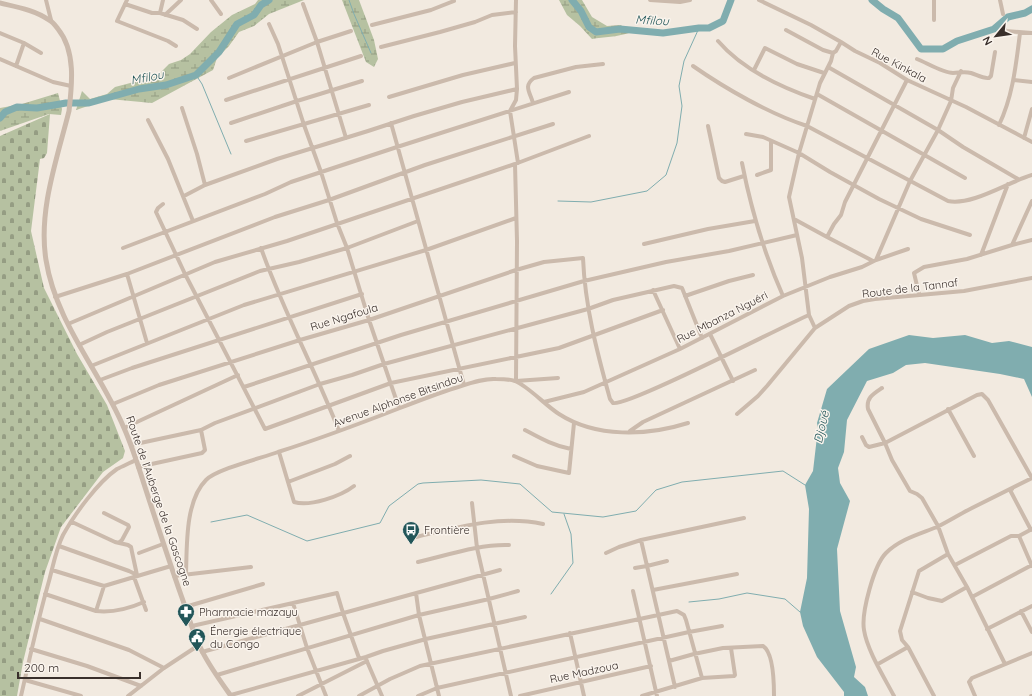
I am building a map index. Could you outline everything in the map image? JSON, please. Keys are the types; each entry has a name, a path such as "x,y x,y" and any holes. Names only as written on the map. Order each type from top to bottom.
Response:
{"street":[{"path":"46,0 51,20"},
{"path":"160,13 163,0"},
{"path":"164,15 181,0"},
{"path":"211,0 221,14"},
{"path":"516,0 515,62 517,89 516,100 510,111 517,163 516,381 558,414 574,423 595,429 614,432 630,432 673,428 688,423"},
{"path":"650,0 680,2 690,0"},
{"name":"Rue Kinkala","path":"759,0 811,25 855,51 880,63 907,80 966,107 1032,142"},
{"path":"934,0 934,20"},
{"path":"1000,0 1003,14"},
{"path":"372,25 431,10 454,1"},
{"path":"176,46 168,41 117,21 126,2 152,13 160,13 183,20 197,29"},
{"path":"0,3 27,10 51,20"},
{"path":"303,4 317,42 346,138"},
{"path":"381,47 440,32 492,16 516,12"},
{"name":"Route de l'Auberge de la Gascogne","path":"51,20 63,36 67,45 72,67 69,112 47,201 43,226 46,260 55,296 68,324 113,404 124,428 199,646 231,696"},
{"path":"269,24 290,79 399,408"},
{"path":"1003,27 1006,31 1032,34"},
{"path":"786,30 833,53"},
{"path":"229,78 317,42 351,31"},
{"path":"0,33 24,43 41,53"},
{"path":"999,125 1007,106 1014,80 1020,33"},
{"path":"718,41 734,58 754,70 798,94 815,99"},
{"path":"815,328 809,315 806,287 789,197 799,153 815,99 833,53 836,52 841,42"},
{"path":"16,66 24,43"},
{"path":"754,70 765,48 797,64 824,73"},
{"path":"918,59 945,71 953,73 961,71 979,75 986,79 989,78 995,52"},
{"path":"226,100 361,56"},
{"path":"0,59 53,82 71,86"},
{"path":"389,97 462,75 515,62"},
{"path":"533,103 528,85 534,78 576,67 603,64"},
{"path":"693,66 725,87 774,113 788,120 807,126 948,201 955,202 973,199 1018,179 1032,175"},
{"path":"828,67 938,130 963,147 1018,179"},
{"path":"794,219 808,228 874,260 910,181 938,130 951,101 953,88 961,71"},
{"path":"828,237 834,224 841,215 845,202 907,80"},
{"path":"1014,80 1032,82"},
{"path":"231,123 297,101 362,82"},
{"path":"184,196 205,185 277,159 462,102 517,89"},
{"path":"123,248 265,194 291,182 569,92"},
{"path":"817,94 881,132 964,178"},
{"path":"246,141 369,105"},
{"path":"182,108 197,154 205,185"},
{"path":"1024,138 1032,109"},
{"path":"148,120 184,196 193,221"},
{"path":"391,123 464,385"},
{"path":"55,296 128,274 262,222 404,174 425,165 553,124"},
{"path":"708,126 719,178 725,182 744,176"},
{"path":"746,134 756,135 799,153 812,162 854,185 921,219 970,235"},
{"path":"68,324 215,262 517,163 590,136"},
{"path":"757,175 772,170 771,142"},
{"path":"742,163 755,221 782,296"},
{"path":"981,255 1008,184"},
{"path":"1012,245 1030,211 1032,201"},
{"path":"163,204 156,212 185,274 265,429 391,383 559,348 663,310"},
{"path":"91,366 244,305 354,270 426,250 516,218"},
{"path":"79,345 227,284 268,269 299,262 346,248 418,221"},
{"path":"644,244 755,221"},
{"path":"244,387 447,321 584,281 666,262 729,251 797,235"},
{"path":"919,294 914,273 924,267 967,259 1032,240"},
{"path":"261,248 268,269 330,406 339,431"},
{"name":"Rue Mbanza Nguéri","path":"544,402 584,392 680,349 782,296 830,277 858,268 874,260 908,249"},
{"name":"Rue Ngafoula","path":"113,404 159,385 300,340 369,320 516,270 544,262 583,258 584,281"},
{"path":"128,274 147,343"},
{"path":"685,296 730,281 753,276"},
{"name":"Route de la Tannaf","path":"738,414 767,386 815,328 849,306 863,301 919,294 964,291 1032,278"},
{"path":"584,281 593,336 610,399 616,404 631,399 809,315"},
{"path":"131,445 201,430 320,384 384,364 516,327 588,309 613,300 674,286 682,288 702,338"},
{"path":"653,290 680,349"},
{"path":"100,380 132,368 362,294"},
{"path":"710,334 733,381"},
{"path":"630,432 643,422 756,370"},
{"path":"124,428 238,375"},
{"name":"Avenue Alphonse Bitsindou","path":"186,574 187,532 194,500 200,487 207,478 219,472 339,431 464,385 489,379 516,381 558,378"},
{"path":"882,388 873,393 869,398 867,403 868,409 892,460 910,491 922,498 938,526 948,554 967,587 1005,664"},
{"path":"862,437 866,445 869,447 885,443 948,409 982,394 988,400 1032,478 938,526 901,542 885,553 872,580 863,621 864,631 868,642 894,696"},
{"path":"948,409 974,456"},
{"path":"514,456 537,466 569,473 574,423"},
{"path":"138,467 202,453 205,450 201,430"},
{"path":"525,430 549,443 571,449"},
{"path":"279,452 292,500 294,502 298,503 333,497 354,486"},
{"path":"288,482 335,464 350,456"},
{"path":"21,696 45,594 59,546 64,535 88,499 106,478 117,470 136,460"},
{"path":"955,566 1011,536 1019,536 1031,530 1010,490 1012,489"},
{"path":"472,503 477,548 511,696"},
{"path":"104,513 128,525 122,540 119,543"},
{"path":"606,553 641,540 744,518"},
{"path":"416,537 474,523 530,521 543,524"},
{"path":"72,522 131,547 136,576 146,610"},
{"path":"972,597 1032,565 1019,536"},
{"path":"641,540 675,687"},
{"path":"139,553 163,544"},
{"path":"418,562 477,548 499,545 509,546"},
{"path":"59,546 129,571 136,576"},
{"path":"934,696 908,647 902,640 900,631 919,571 948,554"},
{"path":"635,568 667,561"},
{"path":"52,570 104,586 171,566"},
{"path":"174,576 251,567"},
{"path":"202,652 500,570"},
{"path":"653,590 736,574"},
{"path":"185,608 263,584"},
{"path":"96,611 104,586"},
{"path":"912,592 928,598 942,600 967,587"},
{"path":"217,675 419,615 518,591"},
{"path":"633,591 651,666 656,694"},
{"path":"192,626 337,593 342,613 359,658"},
{"path":"416,593 419,615 439,696"},
{"path":"45,594 96,611 104,612 131,608 144,602"},
{"path":"293,603 307,648 326,696"},
{"path":"987,629 1032,606"},
{"path":"358,696 407,671 432,663 677,611 682,613 686,620 694,654 702,678"},
{"path":"1021,612 1032,632"},
{"path":"298,696 383,650 525,617"},
{"path":"40,619 129,650 164,668"},
{"path":"418,696 437,688 722,626"},
{"path":"570,633 584,696"},
{"path":"128,696 164,668 199,646"},
{"path":"669,661 723,648 759,646 765,648 770,658 774,680 774,696"},
{"path":"878,664 908,647"},
{"path":"642,696 656,694 702,678 734,676 731,648"},
{"path":"31,649 87,666 140,686"},
{"path":"975,696 970,680 1032,653"},
{"path":"231,696 359,658 366,659"},
{"path":"366,659 382,696"},
{"name":"Rue Madzoua","path":"520,696 651,666"},
{"path":"25,680 81,696"}],"green space":[{"path":"258,0 304,0 269,14 254,26 239,32 229,46 217,58 213,70 152,103 109,99 76,110 82,91 90,99 107,94 115,87 157,76 169,64 181,60 190,54 211,32 232,15 255,4"},
{"path":"342,0 359,0 374,40 378,59 374,67 366,62"},
{"path":"559,0 582,0 592,17 607,26 621,25 629,33 592,39 567,15"},
{"path":"58,93 62,109 61,115 49,114 0,131 0,108 22,104"},
{"path":"50,114 47,153 44,158 40,159 31,231 44,288 77,354 107,405 125,451 123,458 103,472 61,527 45,572 23,662 17,696 0,696 0,136"}],"water":[{"name":"Djoué","path":"909,335 933,338 965,335 992,343 1009,341 1032,347 1032,397 1024,379 925,363 906,365 893,373 867,381 847,420 844,452 838,468 840,483 850,501 837,549 840,611 856,667 854,677 865,687 868,696 844,696 844,692 817,657 803,626 800,612 807,578 809,509 805,485 813,471 818,428 817,423 827,389 869,349"}],"waterway":[{"name":"Mfilou","path":"0,118 5,112 17,107 37,108 66,103 89,103 139,89 166,85 196,75 219,52 237,24 254,15 261,5 269,0"},
{"path":"349,0 371,53"},
{"name":"Mfilou","path":"572,0 581,11 589,27 596,32 620,29 663,33 709,28 723,21 731,0"},
{"name":"Mfilou","path":"872,0 898,18 921,49 943,49 957,41 994,29 1008,17 1025,13 1032,9"},
{"path":"558,201 591,202 647,191 666,175 677,143 682,106 679,86 684,61 699,28"},
{"path":"196,75 202,84 231,154"},
{"path":"211,522 247,515 307,541 380,523 389,506 418,484 423,483 481,480 520,484 552,512 603,517 636,511 656,490 682,482 783,471 805,485"},
{"path":"551,594 573,563 571,534 564,514"},
{"path":"689,602 719,599 747,593 785,599 800,612"}],"place":[{"name":"Frontière","path":"411,545"},
{"name":"Pharmacie mazayu","path":"186,627"},
{"name":"Énergie électrique du Congo","path":"197,652"}]}
